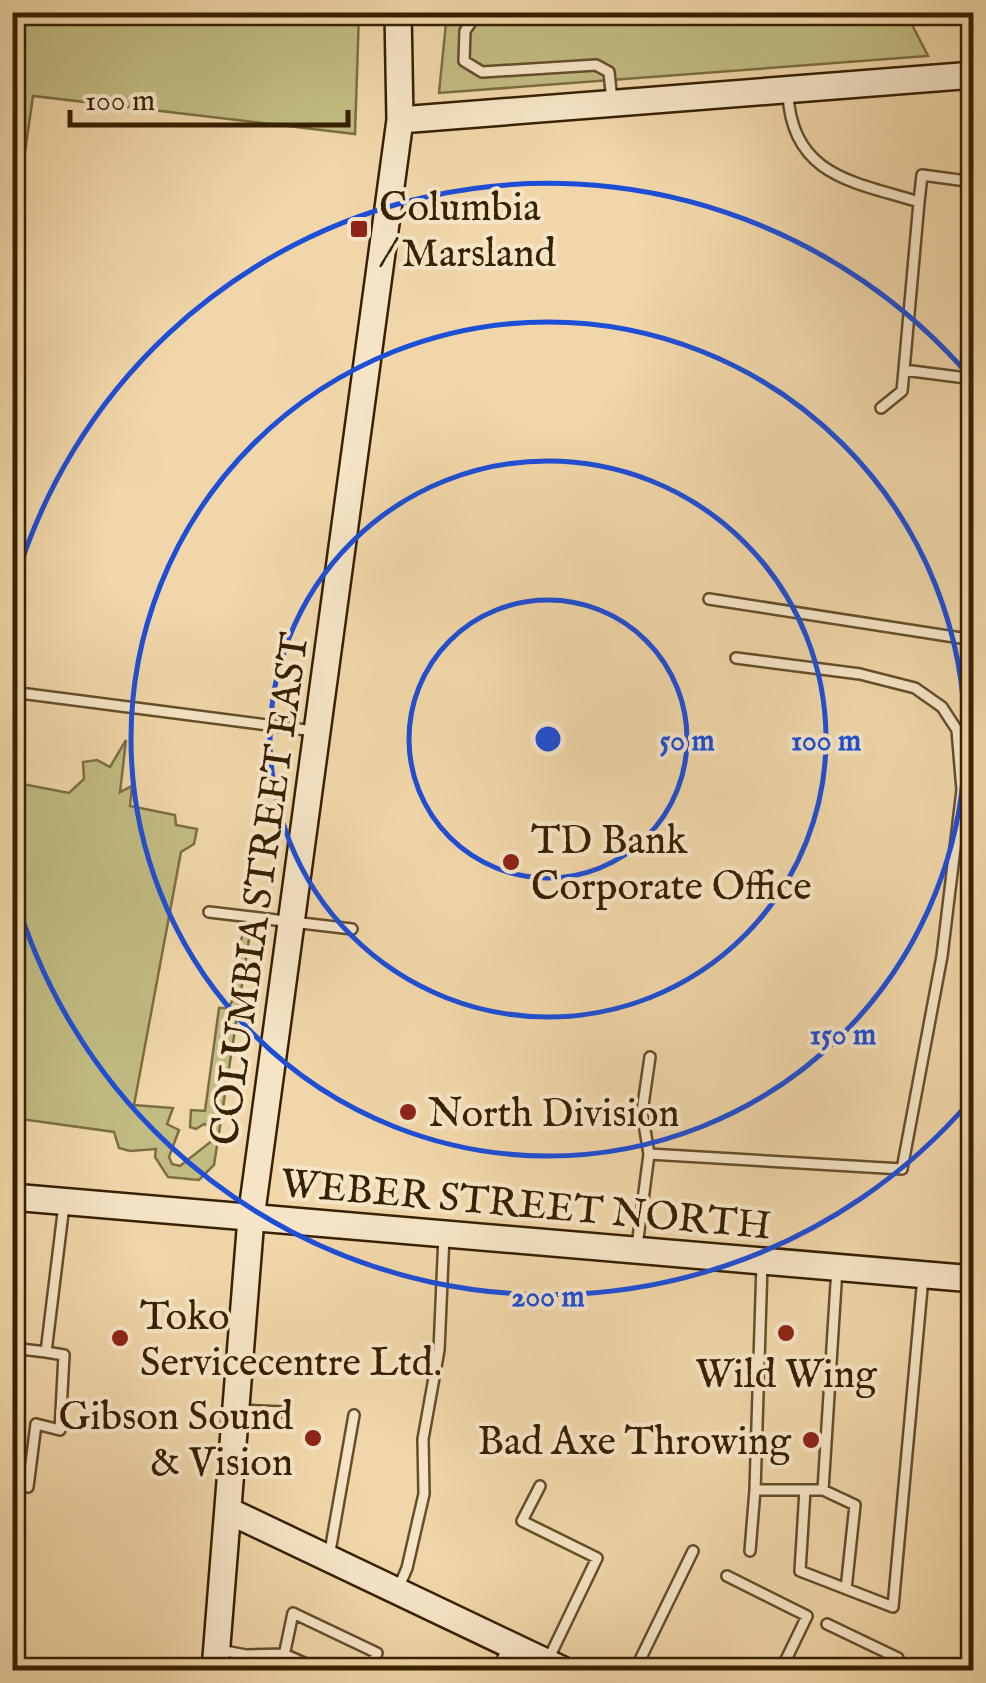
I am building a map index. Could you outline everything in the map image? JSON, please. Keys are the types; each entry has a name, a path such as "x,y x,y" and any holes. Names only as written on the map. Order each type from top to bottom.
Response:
{"main road":[{"name":"COLUMBIA STREET EAST","path":"216,1660 251,1218 400,120 398,12"},
{"path":"400,120 974,75"},
{"name":"WEBER STREET NORTH","path":"12,1198 974,1279"},
{"path":"229,1511 555,1667"}],"lane":[{"path":"478,12 465,31 464,61 482,72 596,65 609,72 612,104"},
{"path":"788,92 792,127 818,165 841,178 919,202"},
{"path":"880,408 902,392 922,174 974,182"},
{"path":"904,370 974,379"},
{"path":"709,598 974,640"},
{"path":"649,1154 902,1170 942,956 962,790 957,730 942,707 915,688 860,674 736,658"},
{"path":"12,692 317,731"},
{"path":"210,912 352,929"},
{"path":"636,1248 649,1154 642,1112 650,1057"},
{"path":"46,1352 64,1202"},
{"path":"397,1592 407,1568 424,1494 423,1440 439,1350 444,1234"},
{"path":"750,1552 762,1260"},
{"path":"824,1490 837,1266"},
{"path":"805,1490 800,1571 893,1607 923,1274"},
{"path":"12,1348 64,1355 60,1430 36,1424 28,1486 12,1484"},
{"path":"236,1410 284,1412"},
{"path":"328,1560 354,1415"},
{"path":"232,1466 281,1468"},
{"path":"540,1486 522,1521 597,1558 555,1667"},
{"path":"755,1490 824,1490 855,1505 846,1589"},
{"path":"634,1670 693,1551"},
{"path":"726,1576 807,1616 781,1670"},
{"path":"12,1638 18,1601"},
{"path":"281,1670 293,1612 377,1654 369,1670"},
{"path":"827,1624 898,1658 892,1670"},
{"path":"497,1670 509,1645"},
{"path":"216,1660 284,1654 320,1670"}],"shaded area":[{"path":"13,12 359,13 355,134 33,96 13,236"},
{"path":"447,13 906,13 928,56 439,93"},
{"path":"126,740 120,792 132,786 130,806 175,815 176,825 197,829 194,844 181,852 134,1105 173,1108 167,1124 179,1130 169,1157 172,1164 180,1166 213,1140 211,1127 190,1127 191,1110 205,1111 219,1008 228,1008 232,1001 236,950 244,933 250,933 214,1165 199,1180 168,1177 155,1157 156,1149 119,1148 114,1132 13,1118 12,800 17,783 69,793 84,779 83,762 97,760 110,767"}],"place":[{"name":"Columbia / Marsland","path":"359,229"},
{"name":"TD Bank Corporate Office","path":"511,862"},
{"name":"North Division","path":"408,1112"},
{"name":"Wild Wing","path":"786,1333"},
{"name":"Toko Servicecentre Ltd.","path":"120,1338"},
{"name":"Gibson Sound & Vision","path":"313,1438"},
{"name":"Bad Axe Throwing","path":"811,1440"}]}
